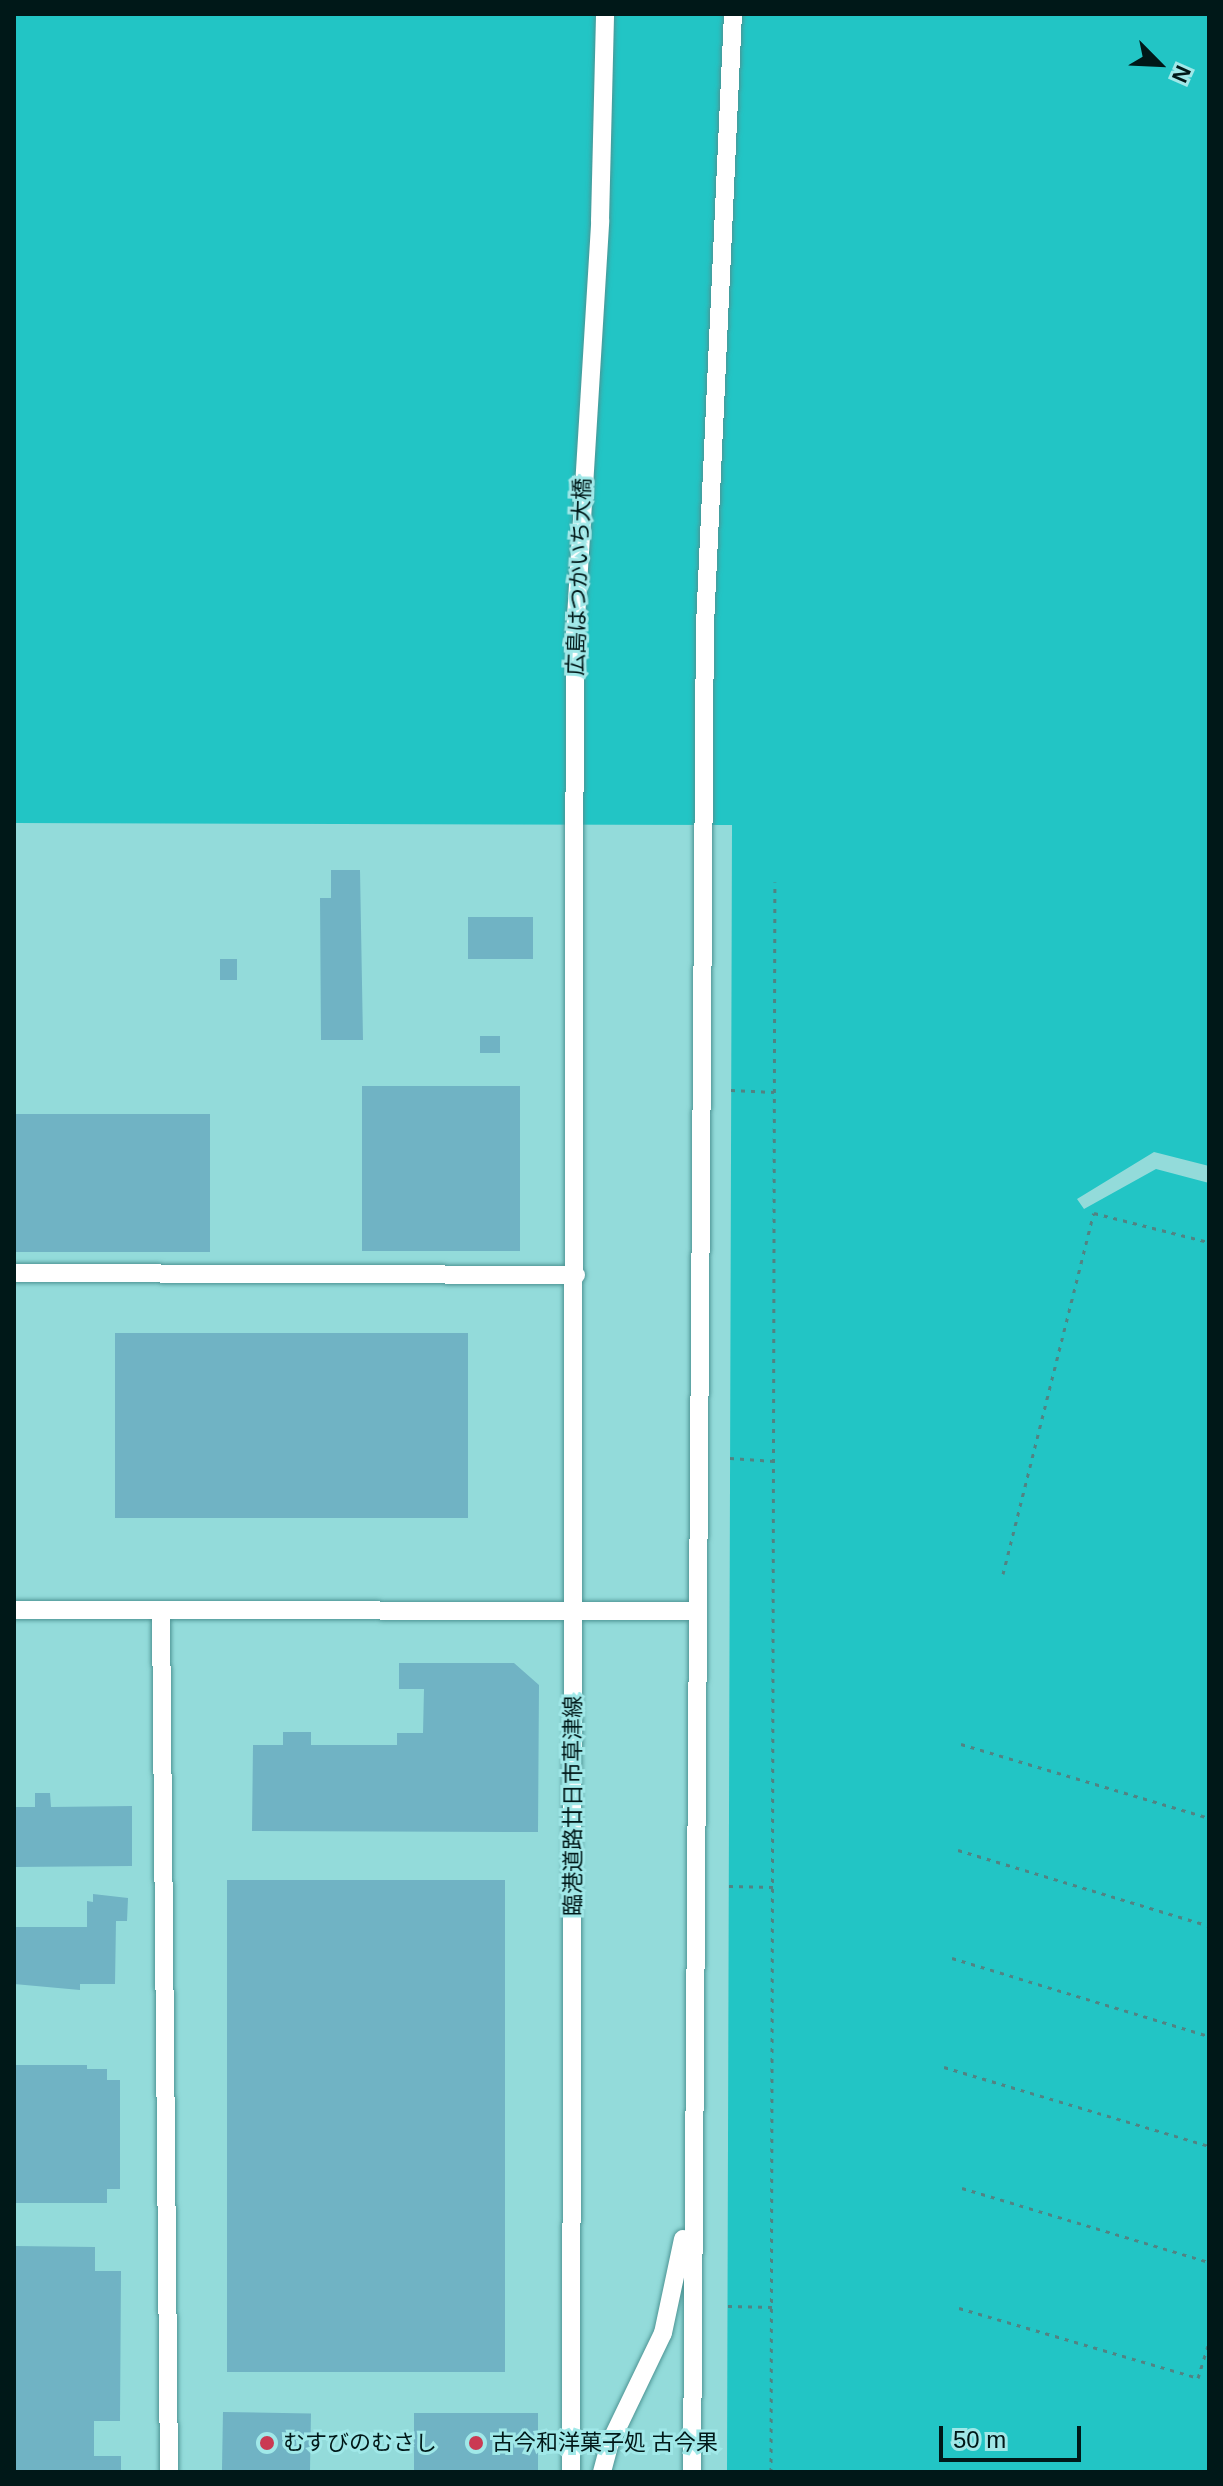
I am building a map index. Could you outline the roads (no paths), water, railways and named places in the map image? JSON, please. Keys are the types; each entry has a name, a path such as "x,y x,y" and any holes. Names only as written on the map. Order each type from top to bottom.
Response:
{"street":[{"name":"広島はつかいち大橋","path":"575,1141 575,634 600,221 605,14"},
{"path":"692,2472 705,610 733,14"},
{"name":"臨港道路廿日市草津線","path":"571,2472 575,1141"},
{"path":"14,1273 576,1275"},
{"path":"14,1610 697,1611"},
{"path":"161,1610 169,2472"},
{"path":"602,2472 610,2443 673,2306 694,2129"}],"water":[{"path":"14,14 1209,14 1209,1166 1154,1152 1077,1199 1084,1209 1156,1169 1209,1183 1209,2472 727,2472 732,825 14,823"}],"place":[{"name":"むすびのむさし","path":"267,2443"},
{"name":"古今和洋菓子処 古今果","path":"476,2443"}]}
